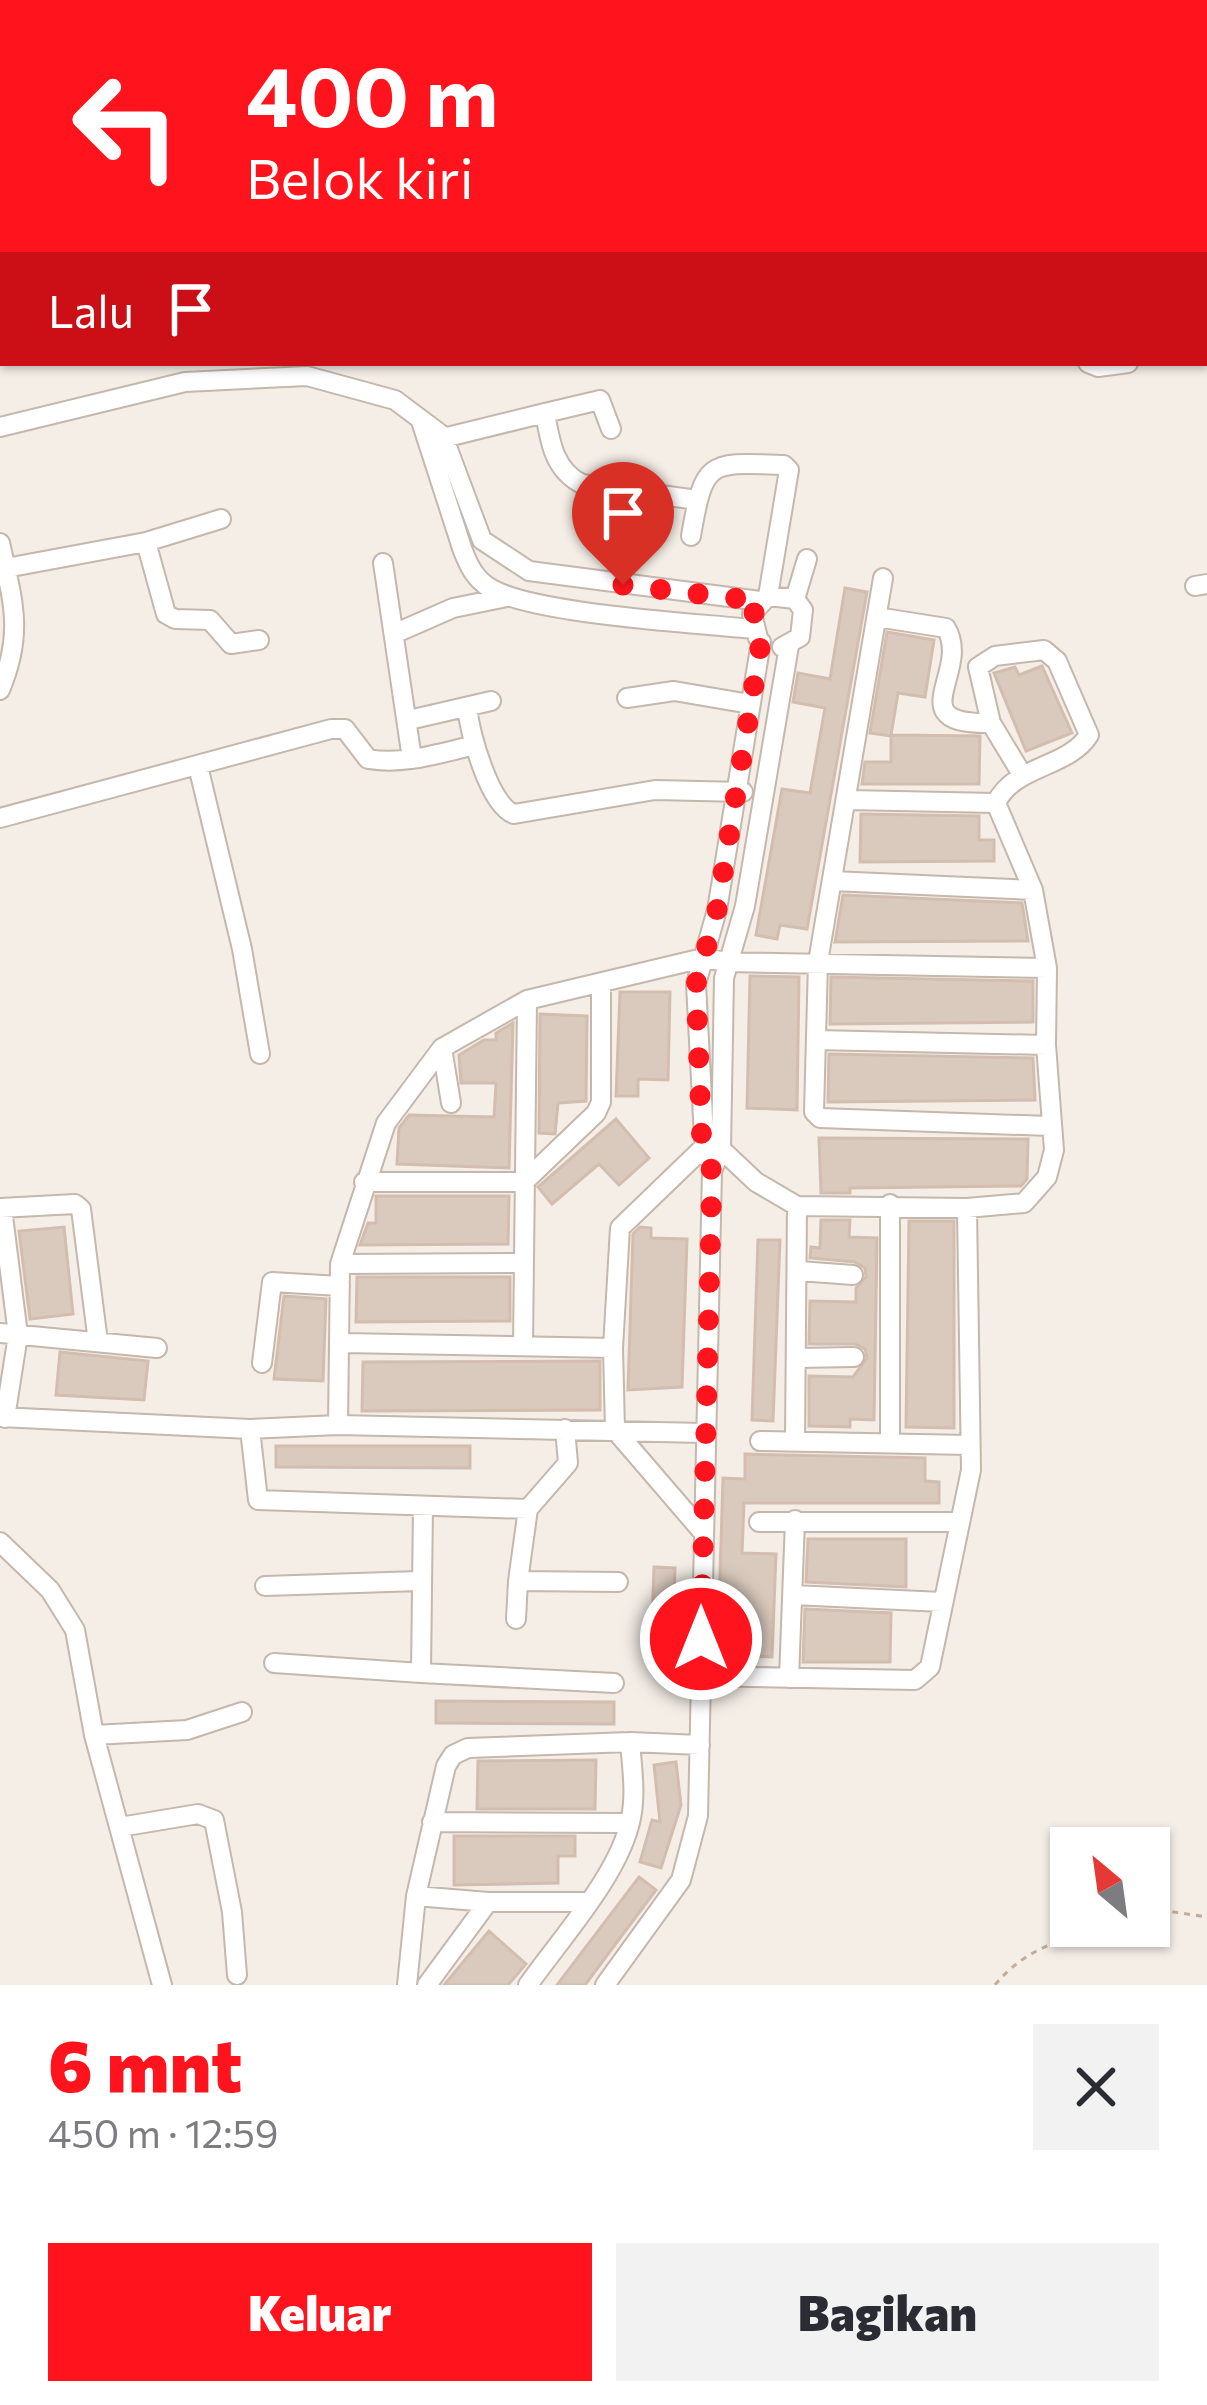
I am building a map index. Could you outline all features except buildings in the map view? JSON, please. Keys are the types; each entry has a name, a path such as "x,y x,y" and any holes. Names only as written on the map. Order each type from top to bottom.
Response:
{"street":[{"path":"0,428 185,373 306,369 395,400 421,421 435,439 482,540 529,571 795,599"},
{"path":"435,439 600,400 611,429"},
{"path":"545,412 556,458 568,478 697,500"},
{"path":"435,439 470,569 487,587 507,597 756,636 774,648 789,646"},
{"path":"691,536 703,478 728,464 784,465 789,470 764,598 752,614 756,636 737,791 717,910 696,984 712,1149 797,1206 967,1208 1024,1203 1037,1192 1054,1150 1046,1045 1047,968 1033,890 996,803 1002,791 1081,746 1089,735 1051,652 995,656 978,667 991,723 1023,776"},
{"path":"6,568 146,542 221,519"},
{"path":"146,542 166,614 175,619 210,620 231,644 259,640"},
{"path":"0,543 16,630 15,653 0,689"},
{"path":"795,599 807,559"},
{"path":"383,562 410,720 412,759"},
{"path":"883,578 818,962 814,1112 820,1118 1050,1126"},
{"path":"574,608 578,579"},
{"path":"396,633 453,608 507,597"},
{"path":"605,1985 681,1880 698,1816 712,1149 727,962 745,905 789,646 805,624 795,599"},
{"path":"877,617 946,628 952,645 942,706 947,718 958,724 991,723"},
{"path":"627,698 674,691 750,704"},
{"path":"410,720 491,701"},
{"path":"467,707 471,746 486,767 497,800 514,814 656,790 737,791 766,797"},
{"path":"0,818 331,729 345,729 368,759 412,759 471,746"},
{"path":"198,766 242,949 260,1054"},
{"path":"848,800 996,803"},
{"path":"832,881 1033,890"},
{"path":"338,1425 340,1264 386,1123 442,1048 527,1000 703,958 1047,968"},
{"path":"364,1182 524,1182 596,1113 601,1102 602,983"},
{"path":"524,1346 527,1000"},
{"path":"816,1040 1046,1045"},
{"path":"442,1048 451,1103"},
{"path":"701,1530 615,1430 613,1348 620,1228 712,1149"},
{"path":"98,1342 82,1209 74,1204 1,1208 9,1334 3,1418 250,1429 338,1425 704,1433"},
{"path":"890,1204 890,1443"},
{"path":"795,1440 797,1206"},
{"path":"701,1676 915,1680 924,1676 971,1470 967,1208"},
{"path":"340,1264 523,1263"},
{"path":"799,1271 853,1275"},
{"path":"262,1363 272,1282 340,1286"},
{"path":"9,1334 157,1348"},
{"path":"342,1343 613,1348"},
{"path":"798,1358 854,1357"},
{"path":"250,1429 258,1500 527,1509"},
{"path":"516,1619 527,1509 568,1463 565,1429"},
{"path":"760,1441 970,1445"},
{"path":"421,1673 423,1506"},
{"path":"789,1678 795,1520"},
{"path":"759,1522 958,1522"},
{"path":"0,1542 50,1590 74,1630 94,1735 162,1985"},
{"path":"265,1586 419,1581"},
{"path":"518,1581 618,1582"},
{"path":"793,1595 942,1602"},
{"path":"274,1663 614,1683"},
{"path":"94,1735 188,1730 242,1712"},
{"path":"407,1985 416,1896 432,1822 446,1766 460,1750 630,1742 700,1745"},
{"path":"528,1985 607,1874 630,1823 634,1788 630,1742"},
{"path":"120,1827 198,1814 214,1820 232,1912 237,1975"},
{"path":"432,1822 630,1823"},
{"path":"416,1896 585,1902"},
{"path":"427,1985 488,1902"}],"path":[{"path":"1170,1911 1207,1917"},
{"path":"995,1985 1013,1963 1050,1944"}],"route":[{"path":"623,585 760,601 752,614 752,629 761,642 737,791 717,910 696,984 702,1149 712,1171 701,1639"}]}
